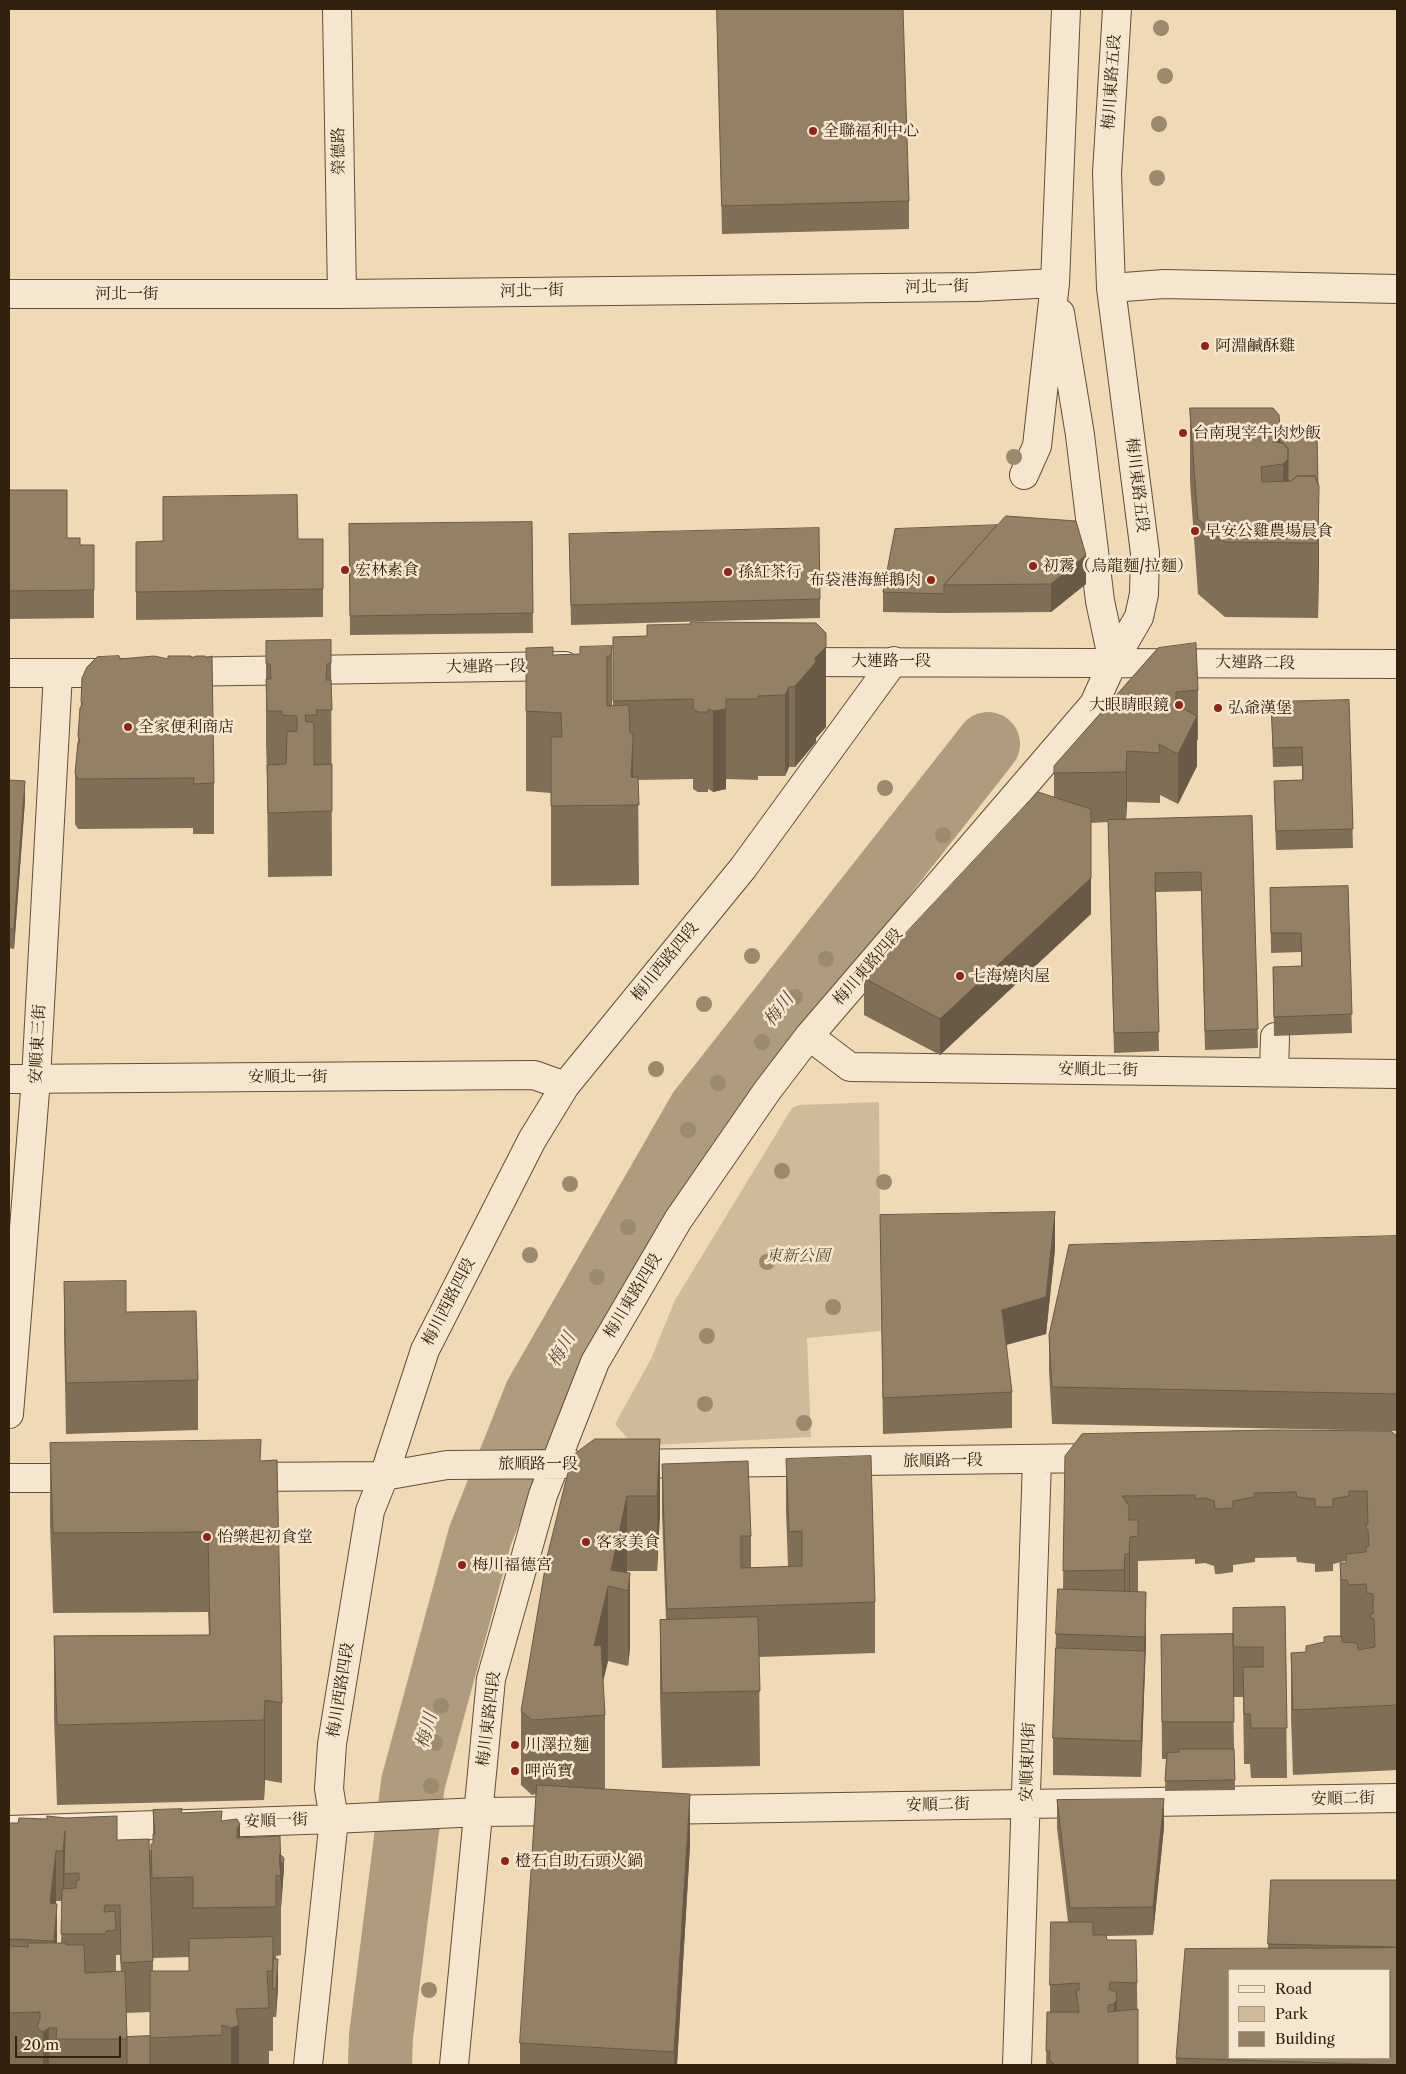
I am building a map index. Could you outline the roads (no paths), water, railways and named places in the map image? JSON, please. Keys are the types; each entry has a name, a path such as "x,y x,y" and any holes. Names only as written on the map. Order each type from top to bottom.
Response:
{"street":[{"name":"榮德路","path":"337,9 342,294"},
{"path":"1024,475 1037,446 1055,282 1066,9"},
{"name":"梅川東路五段","path":"1113,662 1138,617 1144,594 1146,553 1111,288 1107,173 1117,9"},
{"name":"河北一街","path":"9,294 342,294 976,286 1055,282"},
{"path":"1055,282 1080,435 1100,601 1113,662"},
{"path":"1111,288 1164,284 1397,289"},
{"name":"大連路一段","path":"766,663 894,661 1113,662"},
{"name":"梅川西路四段","path":"308,2065 334,1820 329,1789 332,1744 370,1511 384,1476 425,1350 532,1140 565,1086 743,868 894,661"},
{"name":"大連路二段","path":"1113,662 1397,664"},
{"name":"梅川東路四段","path":"454,2065 492,1679 543,1495 595,1362 678,1220 767,1091 809,1036 1094,704 1113,662"},
{"name":"大連路一段","path":"9,673 587,665"},
{"name":"安順東三街","path":"9,1414 36,1079 58,673"},
{"name":"安順北二街","path":"809,1036 850,1066 1397,1074"},
{"path":"1274,1037 1274,1072"},
{"name":"安順北一街","path":"9,1079 534,1075 565,1086"},
{"name":"旅順路一段","path":"212,1477 384,1476 447,1465 1127,1458"},
{"name":"安順東四街","path":"1017,2065 1037,1460"},
{"path":"9,1478 113,1477"},
{"name":"安順二街","path":"628,1810 1397,1798"},
{"path":"479,1812 598,1810"},
{"name":"安順一街","path":"9,1830 334,1820 479,1812"}],"waterway":[{"name":"梅川","path":"380,2065 381,2036 413,1783 480,1536 536,1395 700,1110 988,744"}],"place":[{"name":"全聯福利中心","path":"813,131"},
{"name":"阿淵鹹酥雞","path":"1205,346"},
{"name":"台南現宰牛肉炒飯","path":"1183,433"},
{"name":"早安公雞農場晨食","path":"1195,531"},
{"name":"初霧（烏龍麵/拉麵）","path":"1033,566"},
{"name":"宏林素食","path":"345,570"},
{"name":"孫紅茶行","path":"728,572"},
{"name":"布袋港海鮮鵝肉","path":"931,580"},
{"name":"大眼睛眼鏡","path":"1179,705"},
{"name":"弘爺漢堡","path":"1218,708"},
{"name":"全家便利商店","path":"128,727"},
{"name":"七海燒肉屋","path":"960,976"},
{"name":"怡樂起初食堂","path":"207,1537"},
{"name":"客家美食","path":"586,1542"},
{"name":"梅川福德宮","path":"462,1565"},
{"name":"川澤拉麵","path":"515,1745"},
{"name":"呷尚寶","path":"515,1771"},
{"name":"橙石自助石頭火鍋","path":"505,1861"}],"park label":[{"name":"東新公園","path":"798,1256"}]}
